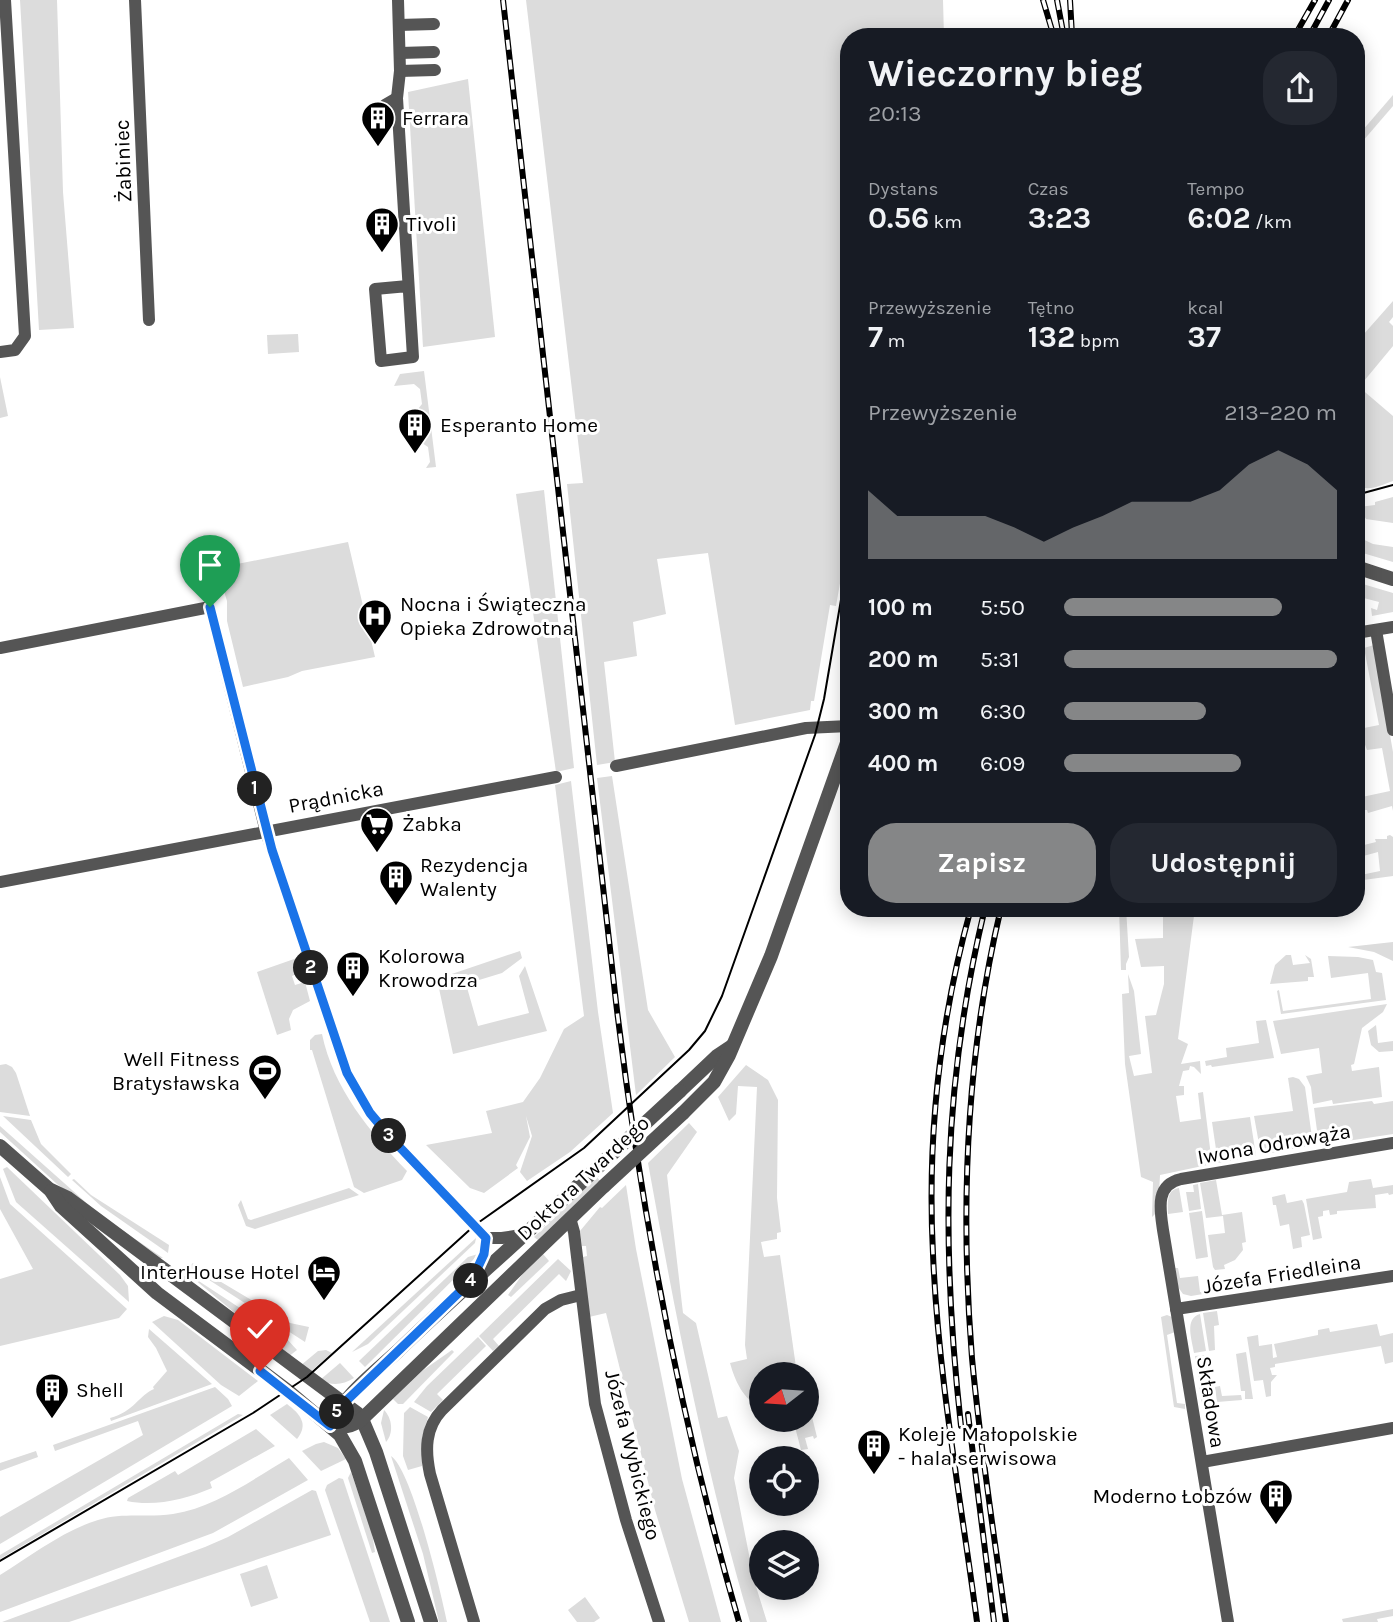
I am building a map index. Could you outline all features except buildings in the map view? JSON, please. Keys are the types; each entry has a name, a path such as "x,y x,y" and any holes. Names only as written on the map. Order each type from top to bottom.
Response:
{"street":[{"path":"0,352 15,350 25,336 5,0"},
{"name":"Żabiniec","path":"135,0 149,320"},
{"path":"398,0 400,71 397,98 413,357 381,361 375,289 408,286"},
{"path":"399,25 434,24"},
{"path":"400,53 434,52"},
{"path":"400,71 435,70"},
{"path":"383,120 385,105 397,98"},
{"path":"1365,570 1393,579"},
{"path":"0,648 210,607 267,832 343,1063 357,1093 391,1138 486,1238 527,1234"},
{"path":"1365,632 1393,627"},
{"path":"1376,630 1387,660 1393,730"},
{"path":"616,766 806,727 840,726"},
{"name":"Doktora Twardego","path":"362,1419 714,1082 771,956 840,762"},
{"name":"Prądnicka","path":"0,882 556,777"},
{"name":"Doktora Twardego","path":"330,1426 337,1410 472,1280 527,1234 717,1056 733,1045"},
{"name":"Iwona Odrowąża","path":"1164,1189 1169,1183 1181,1179 1393,1143"},
{"path":"0,1146 49,1189 61,1206 157,1293 340,1436 355,1461 408,1622"},
{"path":"49,1189 68,1198 362,1419 376,1452 431,1622"},
{"name":"Składowa","path":"1164,1189 1161,1218 1228,1622"},
{"name":"Józefa Wybickiego","path":"570,1218 595,1404 628,1525 659,1622"},
{"path":"472,1280 484,1254 486,1238"},
{"name":"Józefa Friedleina","path":"1176,1309 1393,1276"},
{"path":"474,1622 430,1474 427,1444 430,1426 442,1410 545,1309 561,1300 581,1295"},
{"path":"330,1426 353,1426 362,1419"},
{"path":"1202,1462 1393,1428"}],"shaded area":[{"path":"20,0 57,0 63,192 74,328 39,330"},
{"path":"526,0 943,0 944,28 840,28 840,583 836,606 830,605 814,701 811,701 810,710 735,725 708,553 657,559 666,614 633,622 637,656 604,662 615,762 597,765 567,484 583,483"},
{"path":"468,79 495,337 423,347 408,92"},
{"path":"1393,95 1393,106 1365,139 1365,128"},
{"path":"1393,301 1393,317 1389,322 1393,326 1393,346 1365,380 1365,333"},
{"path":"298,334 299,352 268,354 267,335"},
{"path":"424,371 436,467 426,468 430,462 428,447 422,443 427,437 423,414 418,409 422,404 420,389 414,384 394,386 400,374"},
{"path":"0,377 8,416 0,418"},
{"path":"1365,392 1393,416 1393,481 1374,488 1365,488"},
{"path":"544,490 574,768 556,772 516,494"},
{"path":"1393,497 1393,523 1366,519 1365,506 1375,505 1375,502"},
{"path":"1365,540 1393,547 1393,562 1365,554"},
{"path":"348,542 375,657 302,671 288,677 243,687 227,621 227,601 217,568"},
{"path":"1365,585 1393,593 1393,612 1372,616 1371,608 1377,610 1379,602 1365,598"},
{"path":"1374,645 1393,752 1393,811 1392,806 1368,813 1365,810 1365,796 1390,791 1382,748 1367,750 1365,745 1365,728 1379,725 1365,648"},
{"path":"612,776 648,1010 675,1057 636,1095 597,778"},
{"path":"571,781 598,1012 613,1113 570,1152 527,1181 520,1172 532,1136 526,1116 530,1137 516,1165 518,1168 484,1193 470,1188 426,1145 492,1133 486,1111 523,1102 540,1078 564,1029 584,1016 555,785"},
{"path":"1387,836 1393,837 1393,876 1365,880 1365,874 1380,871 1378,852 1365,856 1365,845 1376,842 1375,839 1387,839"},
{"path":"1119,917 1127,917 1129,957 1126,970 1121,970"},
{"path":"1163,917 1194,917 1178,1039 1188,1044 1181,1064 1200,1061 1201,1074 1190,1066 1189,1070 1183,1071 1179,1086 1184,1086 1184,1095 1176,1096 1180,1122 1201,1119 1198,1093 1203,1092 1212,1164 1160,1175 1158,1211 1152,1217 1153,1182 1141,1177 1125,1064 1122,994 1129,993 1128,974 1134,991 1141,1054 1129,1056 1134,1076 1152,1073 1145,1016 1156,1015 1164,984 1164,966 1141,967 1135,939 1163,938"},
{"path":"1393,942 1393,961 1374,952 1348,947"},
{"path":"520,951 522,958 502,973 466,984 478,1026 529,1013 519,976 525,966 547,1031 453,1054 437,979"},
{"path":"1286,955 1291,955 1293,965 1310,963 1305,955 1311,959 1314,977 1308,977 1308,981 1270,984 1275,965"},
{"path":"1328,956 1373,960 1376,972 1382,973 1386,1000 1281,1014 1279,990 1283,1011 1371,999 1368,973 1331,978"},
{"path":"297,958 302,972 292,976 295,985 305,982 310,1001 293,1010 289,1019 291,1030 277,1035 257,972"},
{"path":"1387,1004 1383,1012 1362,1028 1354,1064 1351,1065 1352,1071 1379,1067 1382,1097 1313,1104 1311,1087 1306,1076 1322,1073 1319,1048 1281,1054 1273,1021"},
{"path":"1266,1020 1274,1058 1206,1066 1205,1061 1227,1057 1226,1048 1259,1043 1256,1021"},
{"path":"1376,1025 1378,1043 1393,1041 1393,1051 1379,1052 1371,1045 1368,1031"},
{"path":"322,1034 327,1054 344,1091 367,1125 407,1171 402,1180 364,1193 354,1187 310,1050 310,1040 315,1035"},
{"path":"6,1064 16,1073 30,1116 0,1112 0,1065"},
{"path":"746,1065 768,1080 778,1100 777,1198 781,1232 777,1233 777,1239 761,1242 764,1257 780,1255 795,1362 749,1362 749,1400 734,1376 730,1363 747,1359 745,1345 757,1087 738,1086 736,1114 729,1121 718,1097"},
{"path":"1288,1078 1299,1079 1305,1087 1313,1145 1261,1155 1254,1116 1293,1111"},
{"path":"1372,1101 1374,1104 1393,1101 1393,1134 1334,1143 1333,1138 1318,1138 1314,1108"},
{"path":"3,1116 31,1120 41,1144 71,1174 68,1177"},
{"path":"1250,1117 1256,1156 1218,1163 1212,1122"},
{"path":"689,1123 697,1132 667,1175 683,1313 696,1323 718,1418 727,1416 739,1451 734,1478 749,1554 749,1600 760,1600 767,1622 750,1622 719,1508 681,1336 648,1163"},
{"path":"0,1126 100,1215 163,1258 159,1258 57,1184 0,1132"},
{"path":"7,1167 120,1275 128,1286 129,1302 16,1202 3,1169"},
{"path":"0,1177 10,1204 127,1309 119,1318 0,1346 0,1279 33,1269 0,1209"},
{"path":"597,1177 600,1181 538,1240 534,1237"},
{"path":"1371,1179 1373,1188 1393,1185 1393,1194 1375,1195 1376,1208 1337,1211 1337,1214 1330,1215 1329,1210 1323,1211 1323,1216 1318,1217 1322,1238 1313,1240 1306,1199 1347,1192 1349,1182"},
{"path":"72,1180 91,1195 169,1245 168,1253 101,1206"},
{"path":"1216,1180 1222,1215 1242,1212 1246,1242 1242,1243 1243,1250 1235,1260 1224,1265 1225,1269 1215,1270 1208,1235 1225,1233 1223,1216 1206,1218 1200,1183"},
{"path":"1198,1184 1201,1209 1189,1211 1186,1192 1194,1192 1193,1185"},
{"path":"626,1185 636,1249 682,1479 721,1622 689,1622 655,1510 606,1313 589,1317 583,1257 587,1256 586,1246 582,1246 580,1231 600,1207"},
{"path":"349,1188 359,1195 255,1229 246,1226 238,1205 241,1200 248,1219 251,1220"},
{"path":"1179,1188 1183,1212 1168,1214 1170,1194"},
{"path":"1285,1194 1287,1203 1302,1200 1304,1204 1310,1235 1301,1237 1302,1247 1293,1249 1289,1224 1280,1226 1276,1205 1273,1205 1272,1197"},
{"path":"1202,1211 1208,1257 1196,1259 1189,1213"},
{"path":"476,1238 475,1243 368,1344 352,1352"},
{"path":"478,1254 365,1367 359,1361 468,1257"},
{"path":"543,1254 549,1261 511,1297 508,1295 524,1272"},
{"path":"558,1259 571,1271 566,1281 559,1274 493,1339 499,1346 493,1351 479,1336"},
{"path":"193,1263 290,1323 309,1327 305,1342 189,1267"},
{"path":"1175,1268 1178,1268 1180,1278 1198,1276 1200,1292 1209,1293 1191,1296 1183,1294 1178,1287"},
{"path":"188,1274 286,1338 297,1350 288,1357"},
{"path":"1217,1311 1219,1325 1214,1326 1215,1350 1209,1351 1203,1313"},
{"path":"1200,1314 1206,1351 1194,1353 1191,1325 1192,1320"},
{"path":"164,1316 178,1320 258,1381 239,1396 221,1385 152,1322"},
{"path":"1161,1317 1172,1317 1175,1332 1167,1335 1177,1403 1185,1404 1185,1409 1174,1407"},
{"path":"1377,1324 1380,1336 1393,1333 1393,1362 1385,1364 1381,1346 1275,1364 1275,1367 1270,1368 1272,1375 1277,1375 1271,1382 1271,1396 1266,1397 1263,1380 1254,1381 1247,1337 1258,1335 1259,1346 1272,1344 1273,1358 1277,1357 1274,1344 1318,1335 1318,1330 1329,1328 1330,1332"},
{"path":"149,1329 212,1384 111,1421 110,1418 125,1412 154,1389 167,1371 148,1337"},
{"path":"478,1337 486,1346 437,1394 443,1400 431,1412 414,1402 427,1386"},
{"path":"326,1350 332,1353 309,1373 300,1366 318,1351"},
{"path":"452,1350 454,1352 403,1404 398,1404 393,1399 422,1371"},
{"path":"1246,1352 1253,1399 1245,1399 1245,1391 1241,1391 1236,1354"},
{"path":"1206,1355 1211,1381 1199,1383 1195,1356"},
{"path":"340,1363 354,1378 337,1384 320,1380"},
{"path":"1211,1385 1214,1403 1202,1405 1199,1387"},
{"path":"1220,1386 1222,1396 1241,1395 1242,1400 1217,1402 1215,1387"},
{"path":"215,1387 232,1406 0,1544 0,1517 143,1435 138,1421 55,1451 53,1445"},
{"path":"287,1404 303,1424 297,1439 270,1415"},
{"path":"410,1407 428,1417 422,1438 422,1466 408,1470 403,1456 404,1413"},
{"path":"384,1410 391,1426 386,1442 381,1423"},
{"path":"238,1414 243,1415 0,1559 0,1555"},
{"path":"256,1429 275,1446 210,1482 212,1488 170,1501 127,1501 175,1471 178,1475"},
{"path":"796,1432 816,1432 817,1437 814,1439 813,1436 805,1438 807,1446 800,1446"},
{"path":"324,1442 338,1448 346,1459 321,1471 302,1451"},
{"path":"36,1451 38,1457 0,1471 0,1463"},
{"path":"391,1456 408,1484 416,1507 447,1622 439,1622 423,1554"},
{"path":"289,1458 308,1480 213,1533 0,1612 0,1575 60,1537 85,1524 107,1518 173,1514 204,1505 234,1491"},
{"path":"351,1472 372,1533 375,1552 372,1553 348,1478"},
{"path":"339,1478 343,1479 390,1622 370,1622 325,1490 327,1485"},
{"path":"312,1490 316,1491 331,1535 69,1622 2,1622 205,1547"},
{"path":"267,1565 278,1598 251,1607 240,1574"},
{"path":"585,1597 600,1618 594,1622 577,1622 568,1610"},
{"path":"1393,1609 1393,1616 1377,1619 1378,1622 1343,1622 1342,1619"}],"tram line":[{"path":"1365,493 1393,485"},
{"path":"0,1561 253,1413 307,1377 475,1225 584,1148 689,1050 705,1031 722,996 815,735 840,606"}],"railway":[{"path":"503,0 616,1002 637,1159 681,1392 698,1469 739,1622"},
{"path":"1043,0 1051,28"},
{"path":"1057,0 1062,28"},
{"path":"1070,0 1072,28"},
{"path":"1299,28 1315,0"},
{"path":"1314,28 1329,0"},
{"path":"1333,28 1348,0"},
{"path":"969,917 951,993 938,1080 932,1210 940,1346 977,1622"},
{"path":"961,1426 950,1294 949,1166 960,1039 983,917"},
{"path":"999,917 989,963 973,1075 967,1245 968,1302 975,1391 1006,1622"},
{"path":"968,1414 994,1622"}],"place":[{"name":"Ferrara","path":"378,148"},
{"name":"Tivoli","path":"382,254"},
{"name":"Esperanto Home","path":"415,455"},
{"name":"Nocna i Świąteczna Opieka Zdrowotna","path":"375,646"},
{"name":"Żabka","path":"377,854"},
{"name":"Rezydencja Walenty","path":"396,907"},
{"name":"Kolorowa Krowodrza","path":"353,998"},
{"name":"Well Fitness Bratysławska","path":"265,1101"},
{"name":"InterHouse Hotel","path":"324,1302"},
{"name":"Shell","path":"52,1420"},
{"name":"Koleje Małopolskie - hala serwisowa","path":"874,1476"},
{"name":"Moderno Łobzów","path":"1276,1526"}],"route":[{"path":"210,607 261,814 347,1073 361,1100 391,1138 486,1238 484,1254 472,1280 337,1410 330,1426 260,1371"}]}
